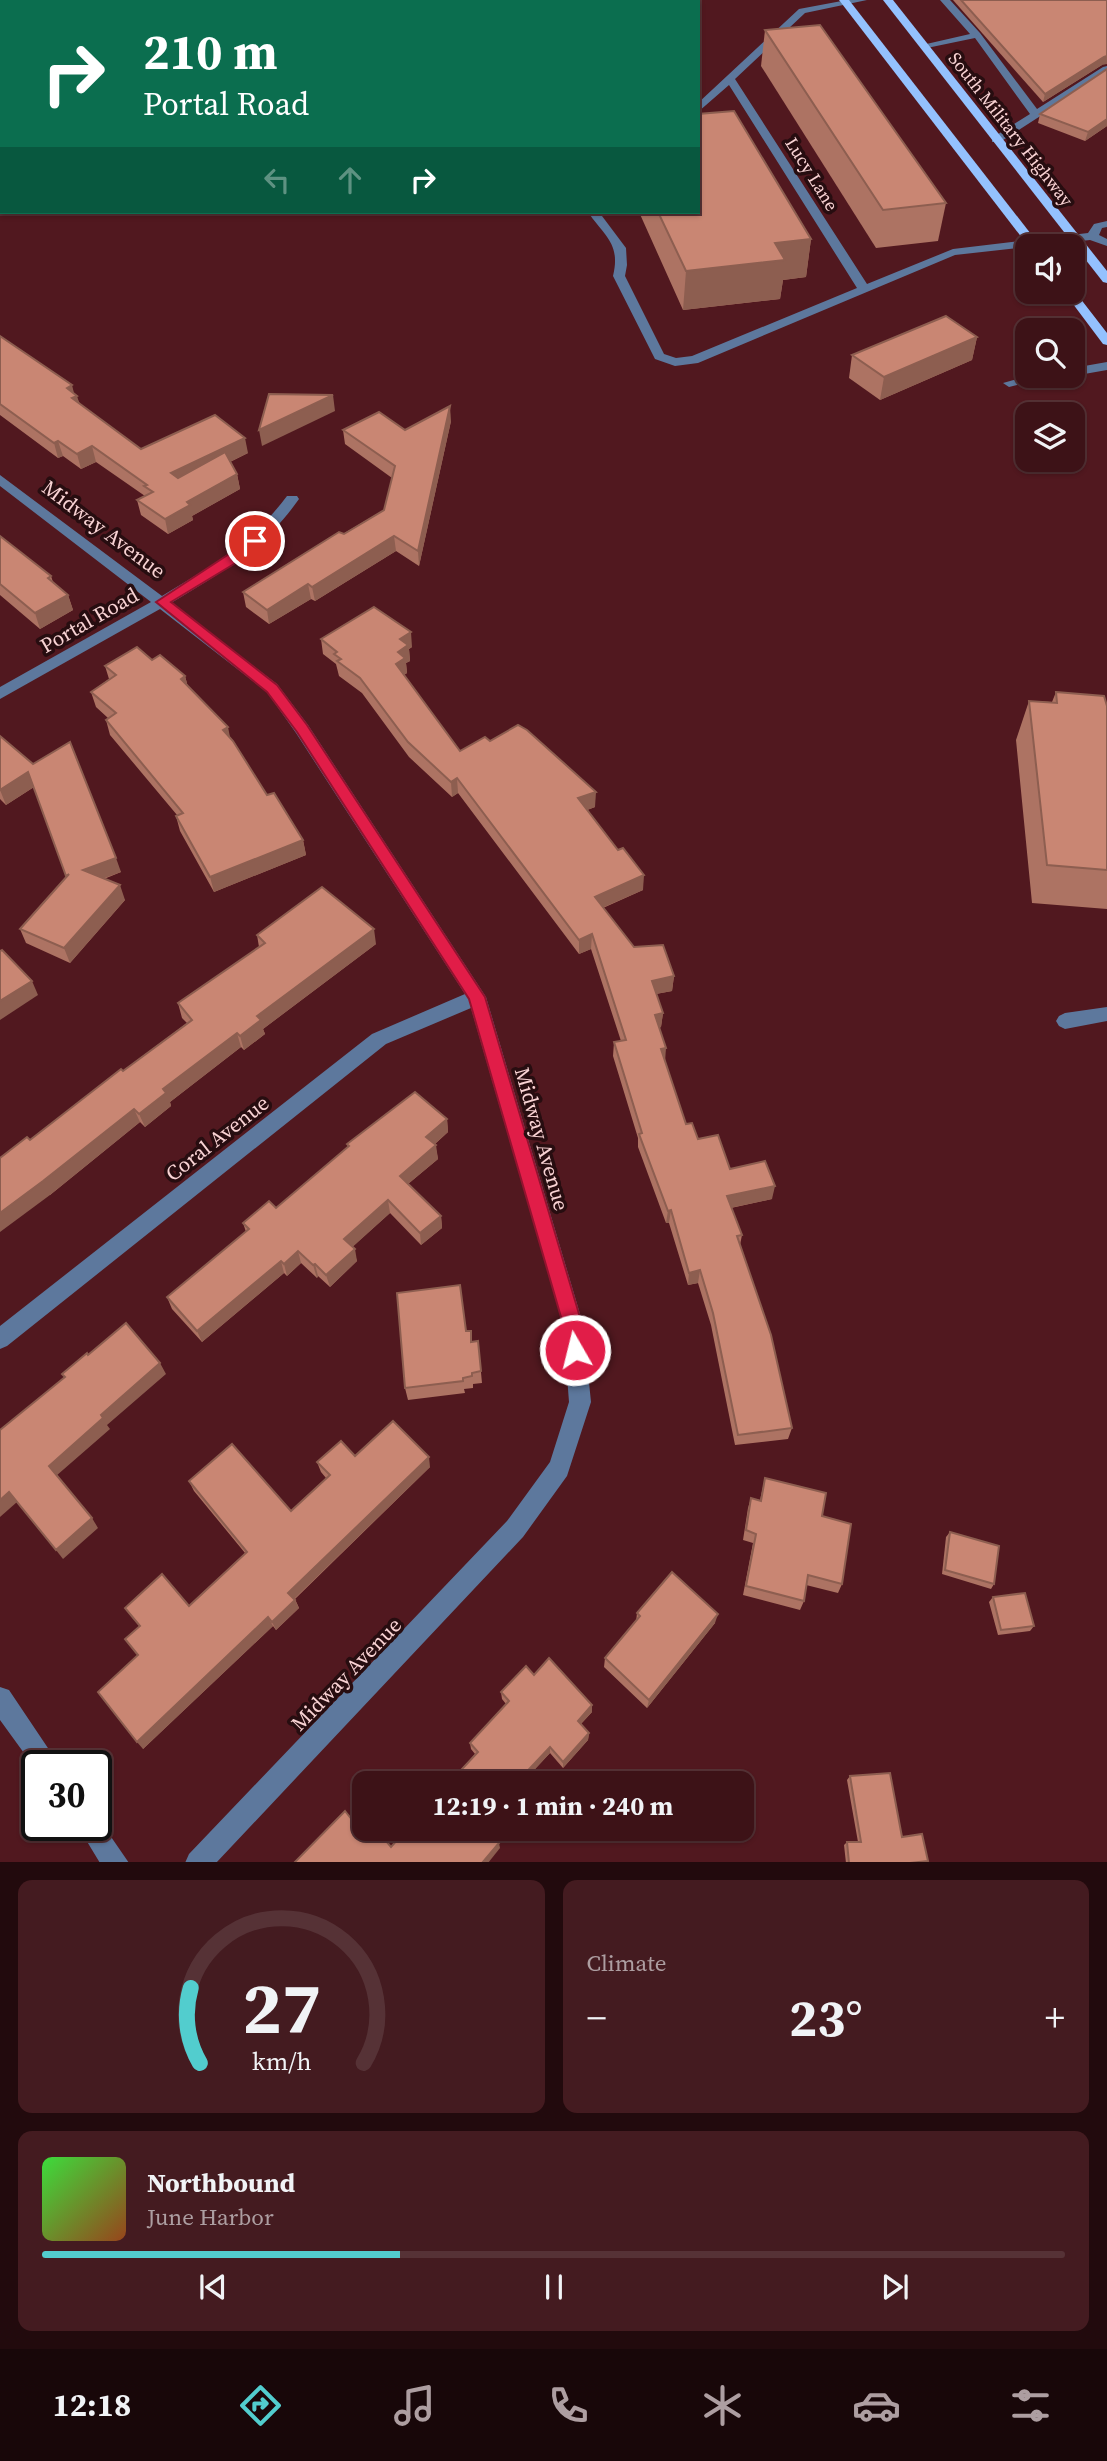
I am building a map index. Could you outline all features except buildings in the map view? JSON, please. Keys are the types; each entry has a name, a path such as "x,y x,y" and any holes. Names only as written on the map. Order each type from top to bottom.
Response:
{"main road":[{"name":"South Military Highway","path":"888,0 1072,234"},
{"path":"846,2 1025,234"},
{"name":"South Military Highway","path":"1085,251 1107,279"},
{"path":"1079,304 1107,341"}],"street":[{"path":"700,107 802,11 862,0"},
{"path":"945,0 977,35 1035,113"},
{"path":"925,47 977,35"},
{"path":"996,140 1107,69"},
{"name":"Lucy Lane","path":"730,79 864,289"},
{"path":"595,214 623,250 619,276 659,356 675,362 694,360 953,252 1015,247"},
{"path":"1092,236 1098,226 1107,224"},
{"path":"1085,237 1092,236 1107,243"},
{"path":"1085,370 1107,366"},
{"path":"1009,383 1015,382"},
{"name":"Midway Avenue","path":"0,479 272,688 302,729 477,997 573,1324 580,1402 559,1468 515,1529 199,1862"},
{"name":"Portal Road","path":"0,694 239,555 270,528 292,499"},
{"name":"Coral Avenue","path":"0,1339 379,1039 477,997"},
{"path":"1065,1021 1107,1014"},
{"path":"0,1699 37,1750"},
{"path":"101,1841 115,1862"}],"route":[{"path":"255,541 239,555 162,602 272,688 302,729 477,997 573,1324 575,1350"}]}
